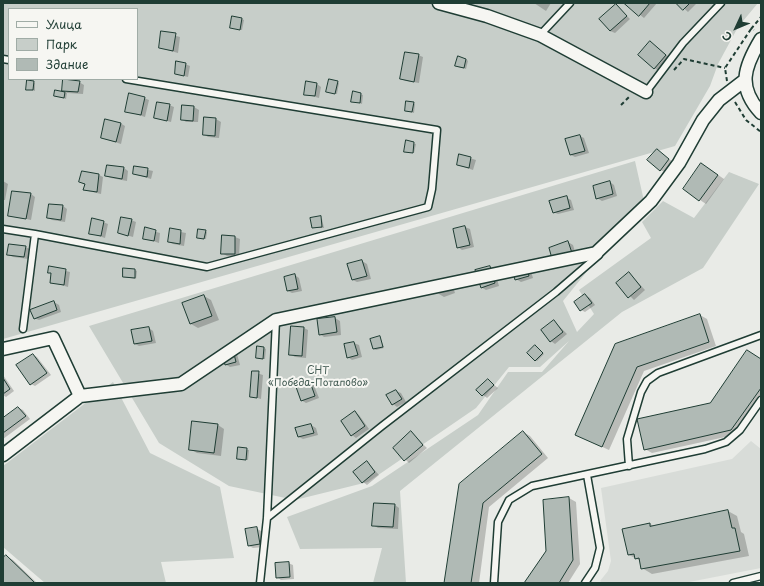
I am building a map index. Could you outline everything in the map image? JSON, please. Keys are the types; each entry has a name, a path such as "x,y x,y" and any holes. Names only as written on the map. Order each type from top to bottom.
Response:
{"street":[{"path":"440,3 487,16 540,35 646,92"},
{"path":"761,39 748,62 745,80 749,97 761,113"},
{"path":"3,455 80,396 181,384 276,320 596,253 651,201 679,163 700,124 719,100 745,80"},
{"path":"3,349 53,338 80,396"}],"lane":[{"path":"540,35 570,3"},
{"path":"646,92 682,43 721,3"},
{"path":"3,229 207,267 428,207 432,190 437,130 132,80"},
{"path":"267,518 382,426 556,292 630,227 651,201"},
{"path":"23,329 35,234"},
{"path":"260,583 267,518 276,320"},
{"path":"630,466 627,439 641,392 647,381 658,373 761,334"},
{"path":"494,583 498,522 509,500 532,486 705,449 726,442 740,430 761,400"},
{"path":"585,583 595,568 600,548 587,475"},
{"path":"733,583 761,576"}],"path":[{"path":"752,29 761,17"},
{"path":"684,59 725,68"}],"shaded area":[{"path":"751,441 761,449 761,568 684,583 602,583 600,581 608,571 611,561 601,488 732,459"}],"green space":[{"path":"3,3 758,3 738,27 718,64 710,86 675,146 3,339"},
{"name":"СНТ «Победа-Потапово»","path":"635,161 644,201 563,301 577,332 594,314 579,290 651,238 642,222 663,201 694,218 729,172 759,184 703,268 622,312 400,491 406,583 373,583 382,548 300,549 287,517 372,486 478,415 508,372 542,372 569,341 540,367 509,367 476,408 368,482 295,500 229,486 159,443 89,326"},
{"path":"113,382 150,453 220,487 234,558 161,562 166,583 45,583 3,547 3,466"}],"building":[{"path":"624,3 650,3 639,16"},
{"path":"676,3 690,3 683,10"},
{"path":"616,4 627,16 610,31 599,19"},
{"path":"232,16 242,18 240,30 230,28"},
{"path":"161,31 176,33 173,51 159,48"},
{"path":"650,41 666,55 654,69 638,55"},
{"path":"405,52 419,54 414,82 400,79"},
{"path":"458,56 466,59 464,68 455,66"},
{"path":"176,61 186,63 184,76 175,74"},
{"path":"329,79 338,81 335,94 326,92"},
{"path":"27,80 34,81 33,90 26,90"},
{"path":"63,80 80,81 78,92 62,91"},
{"path":"306,81 317,83 315,96 304,95"},
{"path":"55,90 65,92 64,98 54,96"},
{"path":"353,91 361,93 360,103 351,102"},
{"path":"129,93 145,97 141,115 125,112"},
{"path":"406,101 414,102 412,112 405,111"},
{"path":"157,102 170,104 167,121 154,118"},
{"path":"182,105 194,106 193,121 181,120"},
{"path":"204,117 216,118 215,136 203,135"},
{"path":"105,119 121,123 116,142 101,138"},
{"path":"580,135 585,151 570,155 565,139"},
{"path":"406,140 414,142 413,153 404,152"},
{"path":"657,149 669,159 660,171 647,160"},
{"path":"459,154 471,157 469,168 457,165"},
{"path":"701,163 718,175 699,201 683,189"},
{"path":"107,165 124,167 122,179 105,176"},
{"path":"134,166 148,168 147,177 133,174"},
{"path":"82,171 99,174 97,192 83,190 85,184 79,182"},
{"path":"610,181 613,194 596,199 593,186"},
{"path":"12,191 31,193 26,219 8,216"},
{"path":"567,196 570,208 553,213 549,201"},
{"path":"49,204 63,205 61,220 47,218"},
{"path":"321,216 322,227 312,228 310,218"},
{"path":"121,217 132,219 128,236 118,233"},
{"path":"92,218 104,221 101,236 89,234"},
{"path":"465,226 470,245 457,248 453,229"},
{"path":"145,227 156,230 154,241 143,239"},
{"path":"170,228 181,230 180,244 168,242"},
{"path":"198,229 206,230 204,239 197,238"},
{"path":"222,235 235,236 235,254 221,254"},
{"path":"568,241 573,256 553,262 549,248"},
{"path":"9,244 26,246 24,257 7,255"},
{"path":"362,260 367,276 352,280 347,264"},
{"path":"525,264 529,276 515,280 512,268"},
{"path":"49,266 66,269 64,285 50,283 51,273 48,273"},
{"path":"490,266 495,283 481,288 475,270"},
{"path":"123,268 135,269 135,278 123,277"},
{"path":"629,272 641,287 628,298 616,283"},
{"path":"295,274 298,289 287,291 284,277"},
{"path":"585,294 592,303 580,311 574,302"},
{"path":"204,295 212,316 190,324 182,303"},
{"path":"54,301 57,310 34,319 30,310"},
{"path":"700,314 709,342 637,367 602,447 575,435 615,344"},
{"path":"335,317 337,332 319,335 317,319"},
{"path":"554,320 563,332 550,342 541,330"},
{"path":"291,326 304,327 302,356 289,355"},
{"path":"149,327 152,341 134,344 131,330"},
{"path":"380,336 383,347 373,349 370,339"},
{"path":"354,342 358,355 347,358 344,344"},
{"path":"535,345 543,353 535,361 527,353"},
{"path":"257,346 264,347 263,359 256,358"},
{"path":"233,350 236,362 225,365 222,353"},
{"path":"747,350 761,359 761,388 731,430 644,450 637,419 710,403"},
{"path":"33,354 47,373 30,385 16,365"},
{"path":"252,371 259,371 257,398 250,397"},
{"path":"3,378 10,389 3,394"},
{"path":"309,379 315,396 301,401 295,384"},
{"path":"488,379 494,385 482,396 476,390"},
{"path":"396,390 402,399 392,405 386,395"},
{"path":"18,407 26,416 3,433 3,418"},
{"path":"355,411 365,426 351,436 341,421"},
{"path":"192,421 218,424 214,453 189,450"},
{"path":"311,424 314,433 298,437 295,428"},
{"path":"411,431 423,445 404,461 393,448"},
{"path":"523,431 542,454 483,503 471,583 444,583 459,484"},
{"path":"238,447 247,448 246,460 237,459"},
{"path":"367,461 375,472 362,483 353,472"},
{"path":"569,497 573,560 559,583 524,583 546,551 543,500"},
{"path":"374,503 395,504 393,527 372,526"},
{"path":"728,510 732,528 735,528 740,551 641,569 639,558 635,559 634,554 628,555 622,529 650,523 650,526"},
{"path":"257,527 260,544 248,546 245,529"},
{"path":"6,555 35,583 3,583 3,558"},
{"path":"289,562 290,577 276,578 275,563"}]}
